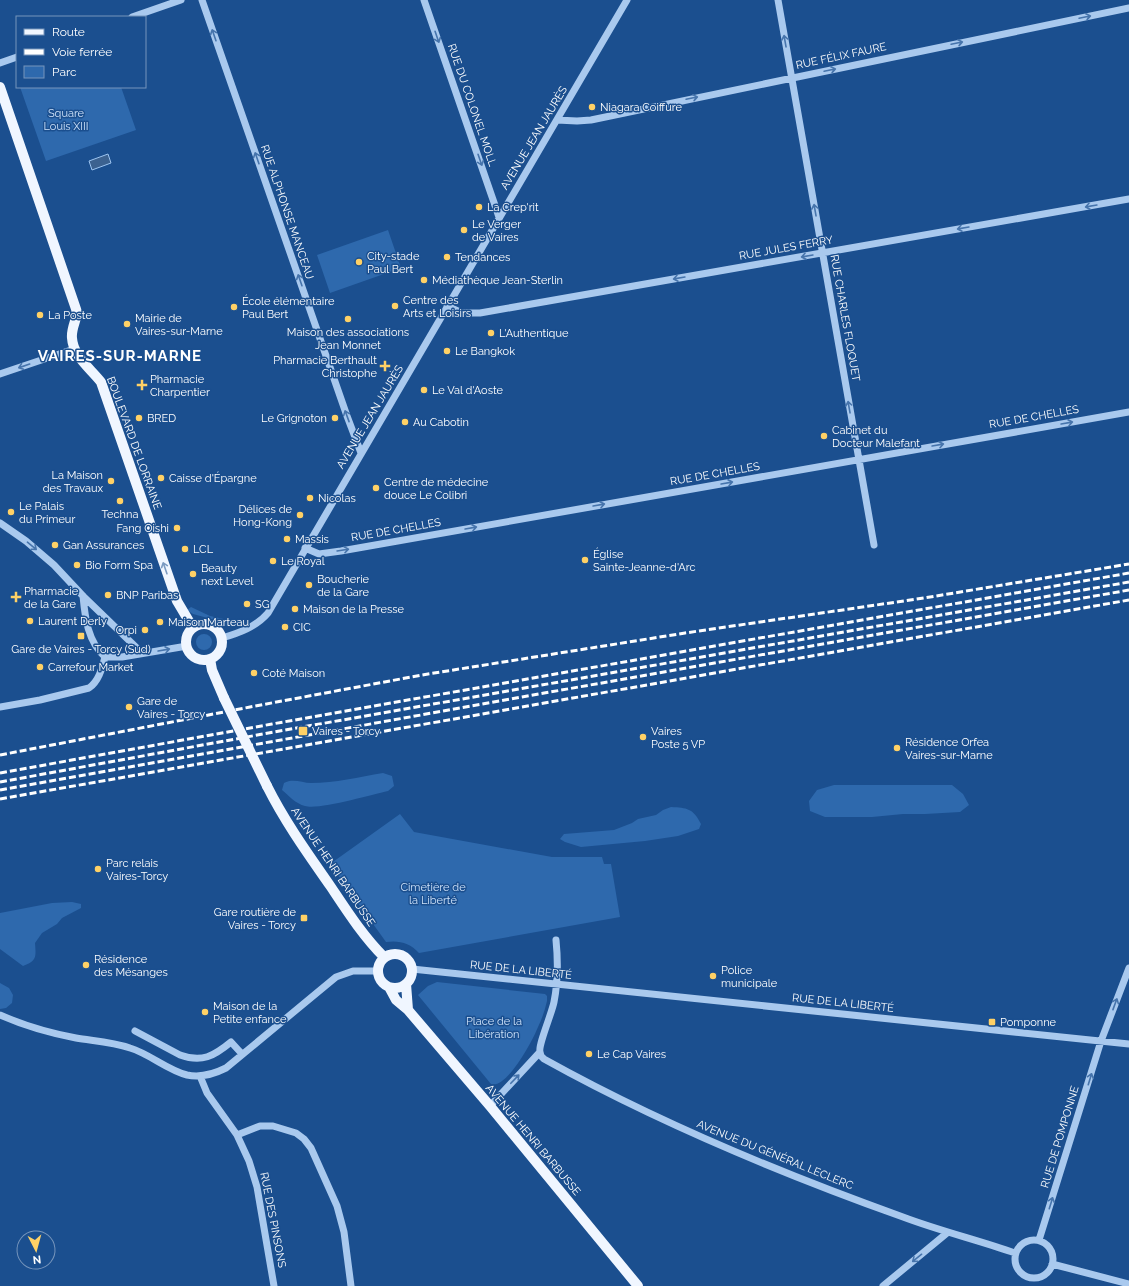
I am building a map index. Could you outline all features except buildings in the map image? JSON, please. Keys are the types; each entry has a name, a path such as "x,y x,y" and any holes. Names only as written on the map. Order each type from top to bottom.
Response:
{"main road":[{"path":"0,87 76,309 77,313 72,337 74,349"},
{"name":"BOULEVARD DE LORRAINE","path":"74,349 78,356 101,382 177,601 193,628"},
{"path":"203,624 218,630 222,638 222,646 220,651 217,655 210,659 202,660 196,658 192,655 187,646 187,638 193,628 203,624"},
{"name":"AVENUE HENRI BARBUSSE","path":"210,659 212,670 224,698 284,818 364,934 384,957"},
{"path":"394,954 404,956 410,963 412,969 410,978 406,984 399,987 389,987 381,980 378,966 384,957 394,954"},
{"path":"406,984 408,1010"},
{"name":"AVENUE HENRI BARBUSSE","path":"389,987 396,1000 408,1010 490,1106 638,1286"}],"street":[{"path":"135,16 181,0"},
{"name":"RUE ALPHONSE MANCEAU","path":"202,0 344,409 361,453"},
{"name":"RUE DU COLONEL MOLL","path":"424,0 499,217"},
{"name":"AVENUE JEAN JAURÈS","path":"222,638 239,633 261,621 268,613 627,0"},
{"name":"RUE CHARLES FLOQUET","path":"778,0 874,545"},
{"name":"RUE FÉLIX FAURE","path":"558,120 591,120 1129,8"},
{"path":"0,63 16,57"},
{"name":"RUE JULES FERRY","path":"448,306 462,313 480,313 1129,199"},
{"path":"0,374 74,349"},
{"name":"RUE DE CHELLES","path":"305,548 319,554 341,551 1129,412"},
{"path":"0,523 26,541 54,565 83,596 142,653"},
{"path":"83,596 85,616 93,641 97,649 105,657 113,658 187,646"},
{"path":"0,707 40,700 89,688 94,685 105,657"},
{"path":"490,1106 540,1052 540,1044 552,1014 558,957 556,940"},
{"name":"RUE DE POMPONNE","path":"1039,1240 1102,1041 1129,968"},
{"name":"RUE DE LA LIBERTÉ","path":"412,969 1129,1044"},
{"path":"0,1016 36,1029 128,1047 179,1072 189,1075 210,1075 226,1068 336,977 353,971 378,971"},
{"path":"135,1031 188,1058 208,1057 217,1053 231,1042 242,1054"},
{"name":"AVENUE DU GÉNÉRAL LECLERC","path":"540,1052 544,1059 554,1065 633,1105 729,1150 829,1190 948,1233 1015,1253"},
{"name":"RUE DES PINSONS","path":"200,1076 207,1093 237,1135 248,1161 257,1187 274,1286"},
{"path":"237,1135 260,1126 273,1126 296,1133 304,1138 311,1148 337,1206 344,1232 351,1286"},
{"path":"883,1286 948,1233"},
{"path":"1034,1239 1039,1240 1045,1243 1052,1252 1052,1264 1050,1270 1046,1274 1034,1278 1028,1278 1017,1269 1014,1260 1016,1249 1023,1242 1034,1239"},
{"path":"1052,1264 1129,1284"},
{"path":"1025,1286 1028,1278"}],"green space":[{"name":"Square Louis XIII","path":"20,88 121,88 136,130 46,161"},
{"name":"City-stade Paul Bert","path":"388,230 401,268 330,293 317,255"},
{"path":"191,607 210,616 237,622 237,625 230,627 222,625 215,620 193,614 187,610"},
{"path":"204,634 211,639 212,642 207,649 204,650 197,645 196,642 201,635"},
{"path":"383,773 392,776 394,786 388,791 333,804 312,807 305,806 295,801 282,790 284,783 291,781 311,783 329,782"},
{"path":"834,785 952,785 963,794 969,805 960,812 903,814 872,817 825,817 810,811 809,801 817,790"},
{"path":"671,807 681,808 692,812 701,824 699,829 678,836 645,841 581,847 560,839 564,834 614,830 638,819 656,815"},
{"name":"Cimetière de la Liberté","path":"400,814 414,832 552,857 602,857 604,864 611,864 620,917 419,953 404,943 395,941 386,942 330,864"},
{"path":"72,902 81,904 81,908 62,918 57,924 42,933 35,943 35,958 31,962 23,966 0,949 0,913 52,903"},
{"name":"Place de la Libération","path":"437,982 545,994 547,996 543,1014 531,1042 512,1072 497,1084 491,1084 418,995 428,986"},
{"path":"0,983 9,988 13,995 12,1003 6,1008 0,1009"}],"shaded area":[{"path":"108,154 111,163 92,170 89,161"}],"railway":[{"path":"0,755 422,675 685,633 924,598 1129,564"},
{"path":"0,773 1129,573"},
{"path":"0,782 274,732 1129,582"},
{"path":"0,790 1129,590"},
{"path":"0,799 1129,600"}],"place":[{"name":"Niagara Coiffure","path":"592,107"},
{"name":"La Crep'rit","path":"479,207"},
{"name":"Le Verger de Vaires","path":"464,230"},
{"name":"Tendances","path":"447,257"},
{"name":"City-stade Paul Bert","path":"359,262"},
{"name":"Médiathèque Jean-Sterlin","path":"424,280"},
{"name":"Centre des Arts et Loisirs","path":"395,306"},
{"name":"École élémentaire Paul Bert","path":"234,307"},
{"name":"La Poste","path":"40,315"},
{"name":"Maison des associations Jean Monnet","path":"348,319"},
{"name":"Mairie de Vaires-sur-Marne","path":"127,324"},
{"name":"L'Authentique","path":"491,333"},
{"name":"Le Bangkok","path":"447,351"},
{"name":"Pharmacie Berthault Christophe","path":"385,366"},
{"name":"Pharmacie Charpentier","path":"142,385"},
{"name":"Le Val d'Aoste","path":"424,390"},
{"name":"BRED","path":"139,418"},
{"name":"Le Grignoton","path":"335,418"},
{"name":"Au Cabotin","path":"405,422"},
{"name":"Cabinet du Docteur Malefant","path":"824,436"},
{"name":"Caisse d'Épargne","path":"161,478"},
{"name":"La Maison des Travaux","path":"111,481"},
{"name":"Centre de médecine douce Le Colibri","path":"376,488"},
{"name":"Nicolas","path":"310,498"},
{"name":"Techna","path":"120,501"},
{"name":"Le Palais du Primeur","path":"11,512"},
{"name":"Délices de Hong-Kong","path":"300,515"},
{"name":"Fang Oishi","path":"177,528"},
{"name":"Massis","path":"287,539"},
{"name":"Gan Assurances","path":"55,545"},
{"name":"LCL","path":"185,549"},
{"name":"Église Sainte-Jeanne-d'Arc","path":"585,560"},
{"name":"Le Royal","path":"273,561"},
{"name":"Bio Form Spa","path":"77,565"},
{"name":"Beauty next Level","path":"193,574"},
{"name":"Boucherie de la Gare","path":"309,585"},
{"name":"BNP Paribas","path":"108,595"},
{"name":"Pharmacie de la Gare","path":"16,597"},
{"name":"SG","path":"247,604"},
{"name":"Maison de la Presse","path":"295,609"},
{"name":"Laurent Derly","path":"30,621"},
{"name":"Maison Marteau","path":"160,622"},
{"name":"CIC","path":"285,627"},
{"name":"Orpi","path":"145,630"},
{"name":"Gare de Vaires - Torcy (Sud)","path":"81,636"},
{"name":"Carrefour Market","path":"40,667"},
{"name":"Coté Maison","path":"254,673"},
{"name":"Gare de Vaires - Torcy","path":"129,707"},
{"name":"Vaires - Torcy","path":"303,731"},
{"name":"Vaires Poste 5 VP","path":"643,737"},
{"name":"Résidence Orfea Vaires-sur-Marne","path":"897,748"},
{"name":"Parc relais Vaires-Torcy","path":"98,869"},
{"name":"Gare routière de Vaires - Torcy","path":"304,918"},
{"name":"Résidence des Mésanges","path":"86,965"},
{"name":"Police municipale","path":"713,976"},
{"name":"Maison de la Petite enfance","path":"205,1012"},
{"name":"Pomponne","path":"992,1022"},
{"name":"Le Cap Vaires","path":"589,1054"}],"district":[{"name":"VAIRES-SUR-MARNE","path":"120,356"}]}
